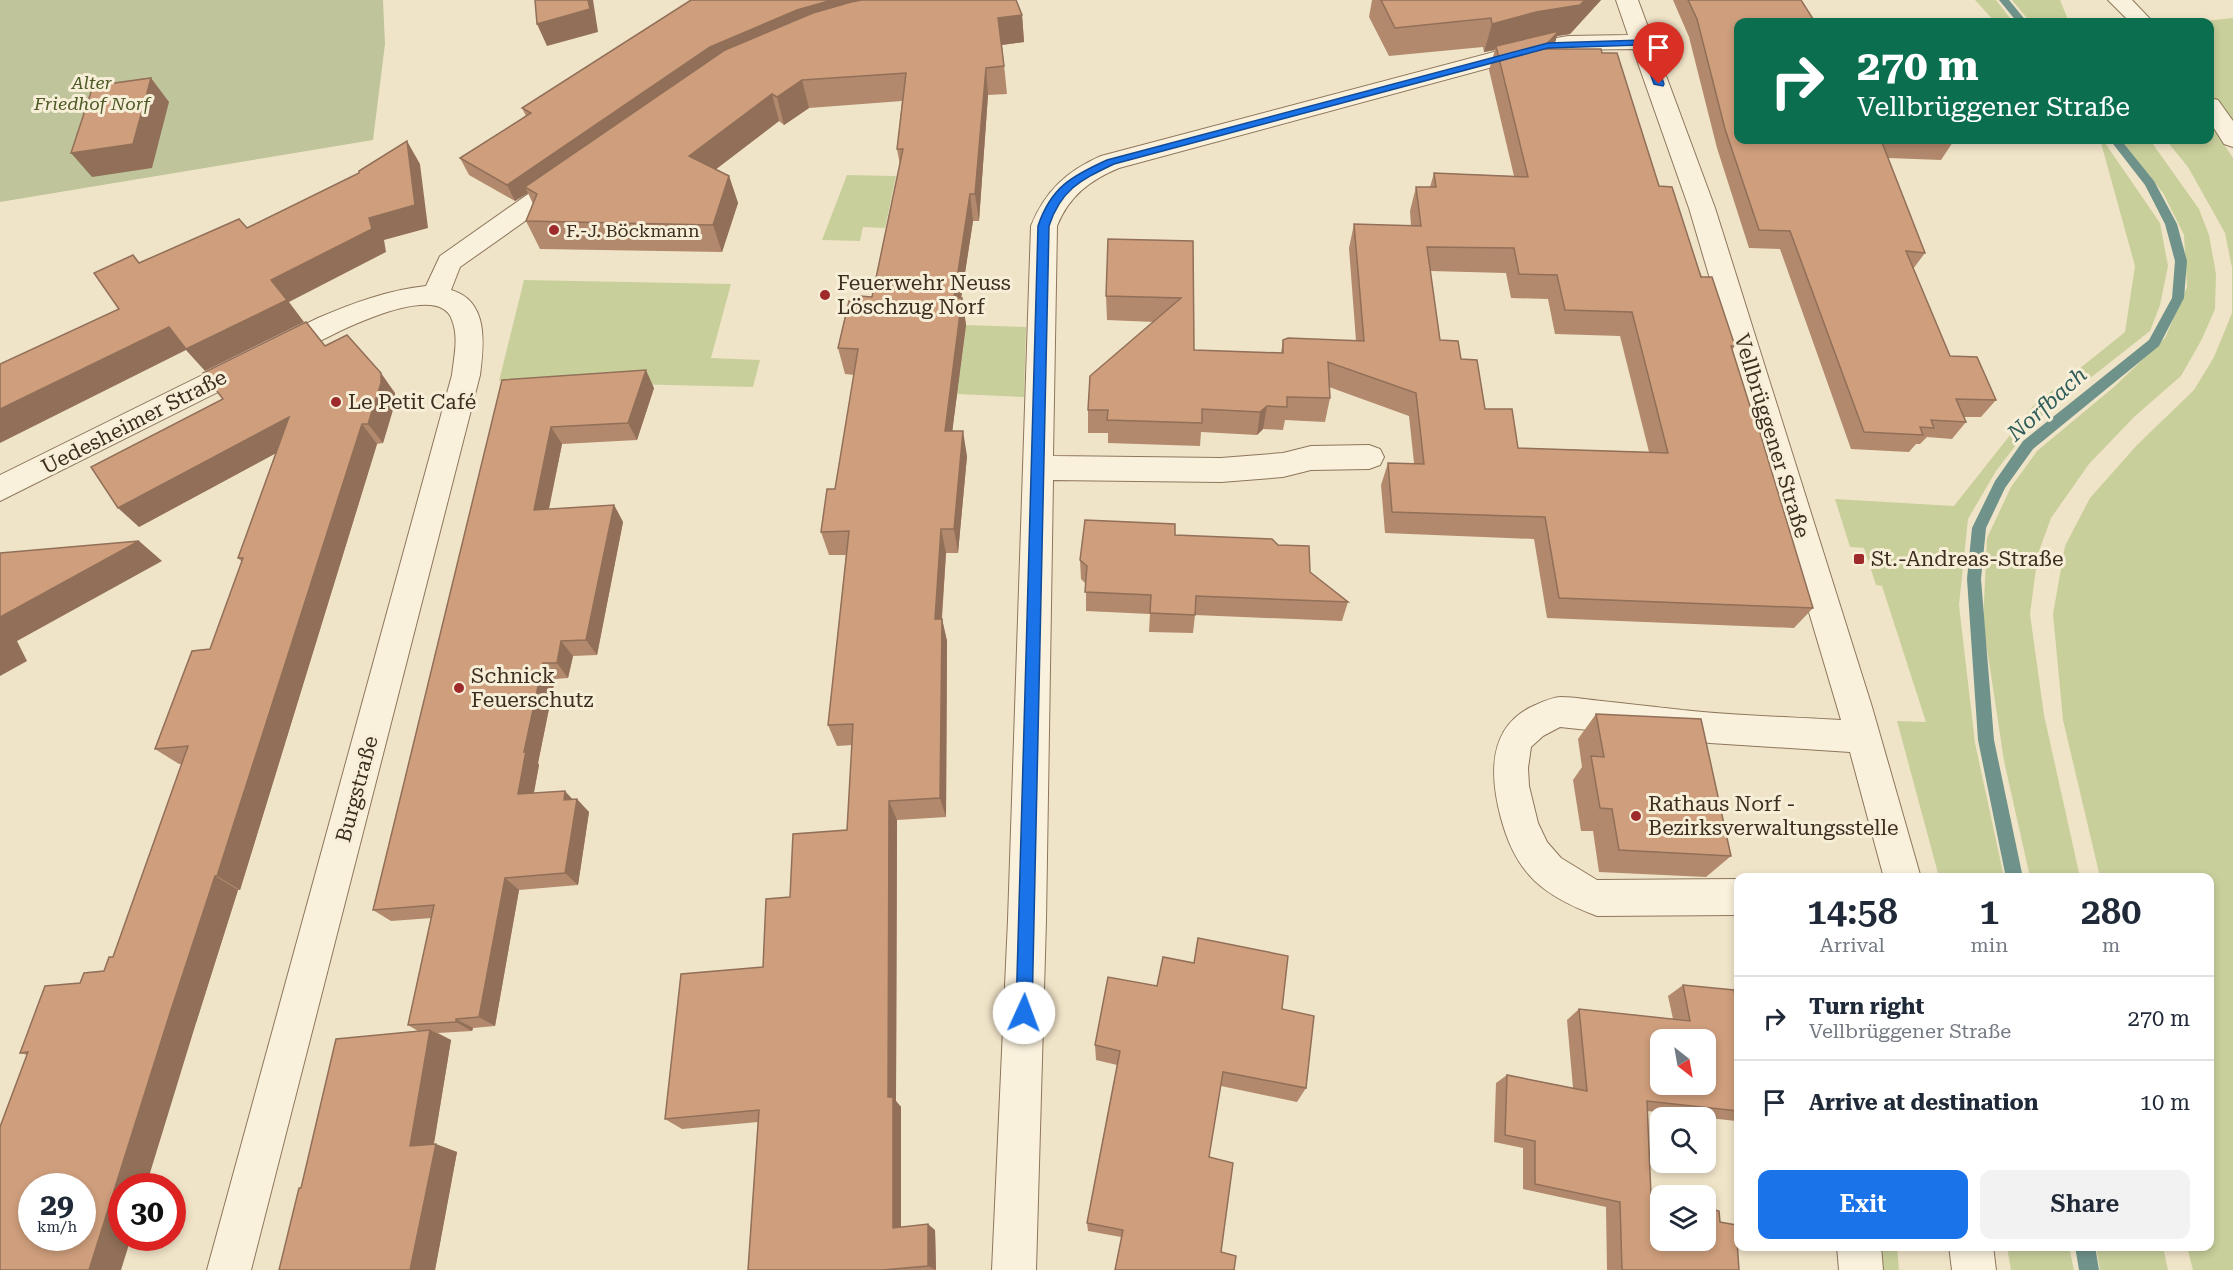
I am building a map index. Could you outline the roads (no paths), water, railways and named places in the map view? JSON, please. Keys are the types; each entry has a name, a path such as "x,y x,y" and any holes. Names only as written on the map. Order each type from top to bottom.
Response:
{"street":[{"name":"Vellbrüggener Straße","path":"1627,0 1702,208 1863,737 1902,873"},
{"path":"2119,0 2138,18"},
{"path":"1014,1270 1027,932 1044,226 1049,209 1060,194 1077,178 1110,162 1528,50 1568,44 1644,42"},
{"path":"2214,111 2233,139"},
{"path":"448,302 449,262 585,166"},
{"name":"Uedesheimer Straße","path":"0,489 338,320 398,298 423,295 448,302"},
{"name":"Burgstraße","path":"229,1270 471,353 469,320 448,302"},
{"path":"1038,468 1221,470 1283,465 1311,458 1369,457"},
{"path":"1734,897 1597,898 1579,892 1561,880 1541,864 1529,847 1514,804 1511,761 1517,740 1543,717 1559,712 1710,728 1863,737"},
{"path":"1859,1251 1861,1270"},
{"path":"1972,1251 1974,1270"}],"waterway":[{"name":"Norfbach","path":"2004,0 2019,18"},
{"name":"Norfbach","path":"2014,873 1986,740 1974,579 1979,528 2000,485 2028,445 2154,343 2178,298 2181,261 2171,224 2150,184 2119,144"},
{"name":"Norfbach","path":"2086,1251 2089,1270"}],"place":[{"name":"F.-J. Böckmann","path":"554,230"},
{"name":"Feuerwehr Neuss Löschzug Norf","path":"825,295"},
{"name":"Le Petit Café","path":"336,402"},
{"name":"St.-Andreas-Straße","path":"1859,559"},
{"name":"Schnick Feuerschutz","path":"459,688"},
{"name":"Rathaus Norf - Bezirksverwaltungsstelle","path":"1636,816"}],"park label":[{"name":"Alter Friedhof Norf","path":"92,92"}]}
